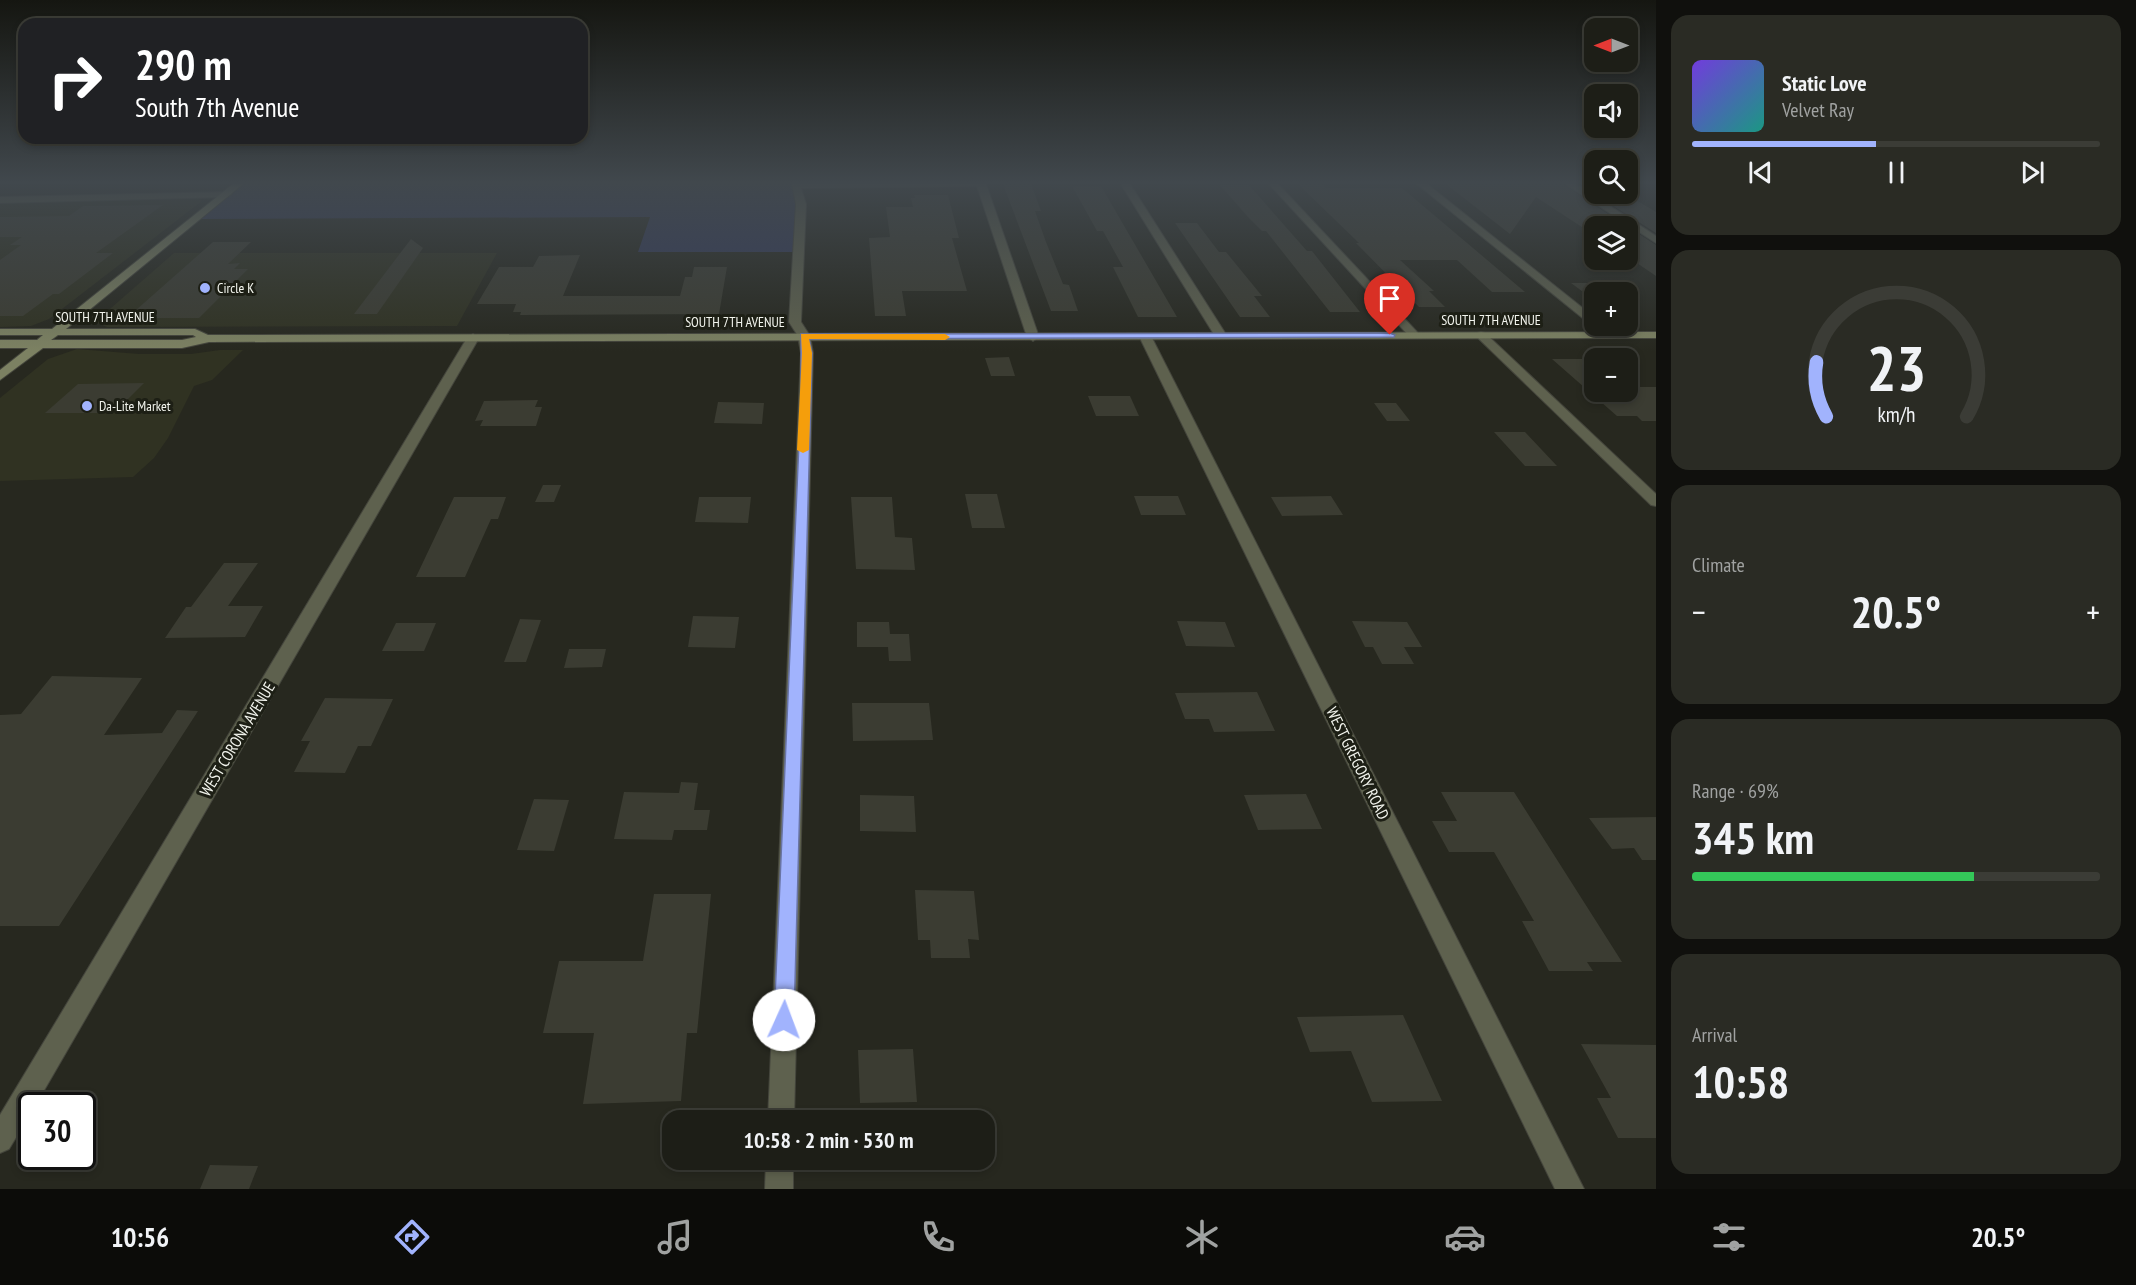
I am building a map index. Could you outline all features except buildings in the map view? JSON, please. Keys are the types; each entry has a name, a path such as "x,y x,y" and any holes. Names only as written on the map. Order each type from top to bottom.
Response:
{"main road":[{"path":"0,376 171,239"},
{"name":"SOUTH 7TH AVENUE","path":"0,332 195,332 209,338"},
{"name":"SOUTH 7TH AVENUE","path":"0,344 182,344 209,338 1584,335"},
{"name":"SOUTH 7TH AVENUE","path":"1638,335 1656,335"}],"street":[{"path":"781,1110 807,353 804,336 795,322 799,239"},
{"path":"1000,239 1033,337"},
{"path":"1160,239 1221,336"},
{"path":"1325,239 1414,335"},
{"path":"1491,239 1584,314"},
{"path":"1481,335 1656,501"},
{"name":"WEST GREGORY ROAD","path":"1145,336 1570,1189"},
{"name":"WEST CORONA AVENUE","path":"0,1140 473,338"},
{"path":"778,1189 779,1170"}],"shaded area":[{"path":"0,239 152,239 49,319 31,326 0,327"},
{"path":"642,239 799,239 799,252 638,252"},
{"path":"174,253 497,253 457,326 107,327 95,322"},
{"path":"77,349 139,354 191,354 243,350 212,380 194,386 168,438 154,458 133,477 0,481 0,398 48,359"}],"slow traffic":[{"path":"803,450 807,353 804,336 945,337"}],"place":[{"name":"Circle K","path":"205,288"},
{"name":"Da-Lite Market","path":"87,406"}],"route":[{"path":"784,1020 806,395 807,353 804,336 1390,335"}]}
